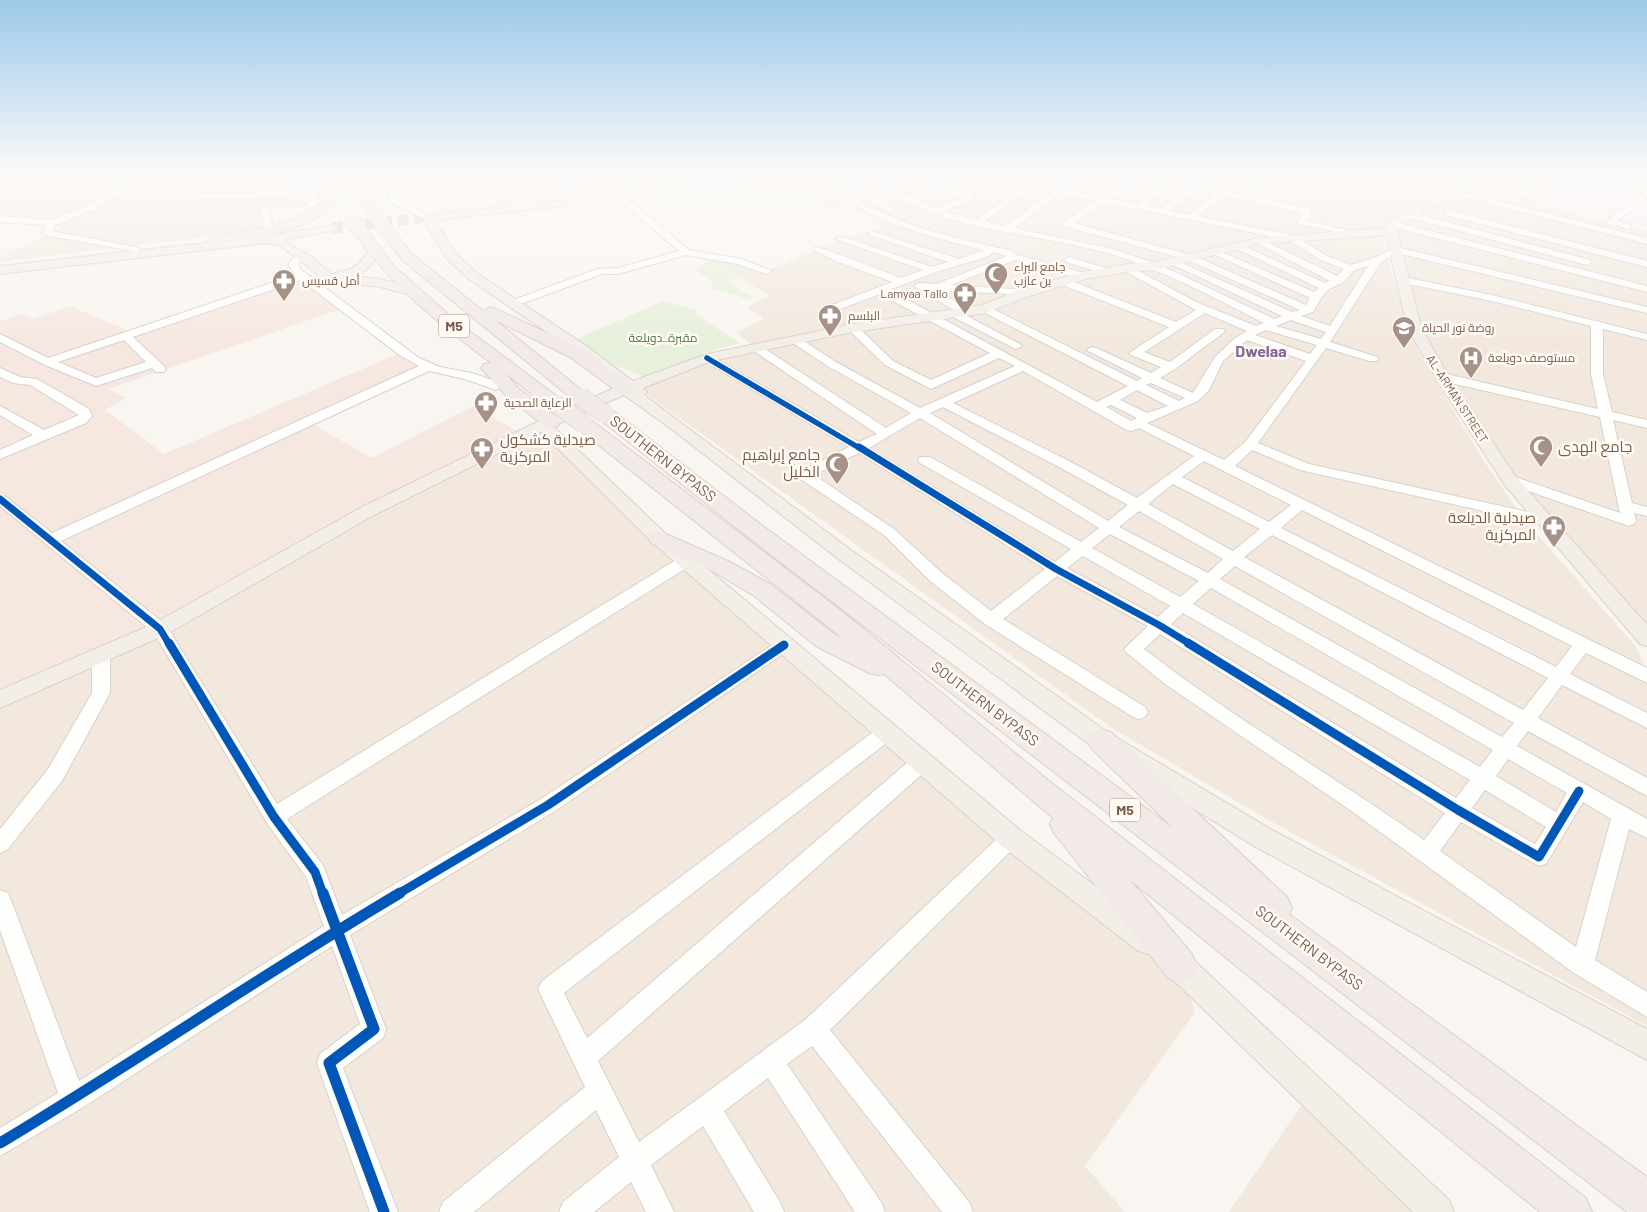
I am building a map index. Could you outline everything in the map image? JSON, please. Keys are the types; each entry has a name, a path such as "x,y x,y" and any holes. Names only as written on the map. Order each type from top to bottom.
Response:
{"highway":[{"path":"214,241 269,234 274,232"},
{"name":"SOUTHERN BYPASS","path":"360,232 390,270 550,417 590,411 747,525 1647,1202"},
{"name":"SOUTHERN BYPASS","path":"387,232 407,257 428,275 1038,789 1572,1212"},
{"path":"428,275 490,313 580,352 628,387"},
{"path":"450,324 512,392 550,417"},
{"path":"486,363 496,386 512,402 550,417"},
{"path":"658,538 722,567 762,590 825,640 914,683"},
{"path":"1100,740 1291,922 1333,967"},
{"path":"1038,789 1180,966"}],"main road":[{"path":"0,270 295,232"},
{"path":"0,264 300,232"},
{"path":"304,258 310,242 326,232"},
{"path":"435,232 450,255 474,277 580,352"},
{"path":"0,699 160,629 368,511 550,417 707,358 853,328 962,314 985,309 1024,293 1062,281 1105,271 1155,266 1258,241 1368,232"},
{"name":"AL-ARMAN STREET","path":"1391,232 1414,327 1442,377 1510,480 1646,637"},
{"path":"269,234 304,258 320,273 341,275 357,272 367,266 374,250"},
{"name":"SOUTHERN BYPASS","path":"320,273 337,280 380,283 415,292"},
{"path":"628,387 844,554 1100,740 1264,838 1647,1045"},
{"path":"550,417 658,538 1011,838 1180,966 1437,1212"}],"street":[{"path":"48,232 47,233 135,250"},
{"path":"660,232 686,252"},
{"path":"927,232 1083,276"},
{"path":"957,232 1012,245"},
{"path":"1013,232 1106,250 1155,266 1312,359"},
{"path":"1094,232 1191,258 1309,310"},
{"path":"1261,232 1292,238 1324,258 1351,268"},
{"path":"1343,232 1353,234"},
{"path":"1407,232 1512,254 1647,289"},
{"path":"1475,232 1601,265"},
{"path":"1522,232 1647,264"},
{"path":"1497,286 1512,254 1554,232"},
{"path":"1610,232 1647,241"},
{"path":"872,234 958,262"},
{"path":"841,239 932,270"},
{"path":"1258,241 1338,281"},
{"path":"1236,246 1325,288"},
{"path":"818,249 841,260 919,286 1016,346"},
{"path":"831,309 932,270 986,254 991,249"},
{"path":"880,290 1132,427 1142,420 1194,398 1206,386 1217,362 1230,347 1260,329 1309,310 1316,297 1325,288 1338,281 1351,268 1377,260 1396,250 1597,323 1647,337"},
{"path":"512,304 601,271 618,271 686,252 739,261 767,271"},
{"path":"1214,252 1316,297"},
{"path":"937,287 1014,257"},
{"path":"1056,257 1105,271"},
{"path":"304,258 293,264 296,271 402,352 427,367 468,376 496,386"},
{"path":"1225,467 1250,445 1323,344 1377,260"},
{"path":"1172,262 1305,322 1332,330"},
{"path":"1127,268 1204,309 1260,329 1323,344 1373,359"},
{"path":"46,362 303,276"},
{"path":"1402,280 1497,286 1647,310"},
{"path":"1062,281 1178,326"},
{"path":"919,286 1024,293"},
{"path":"985,309 1178,406"},
{"path":"1171,367 1135,353 1204,309"},
{"path":"1510,480 1629,522 1596,374 1597,323"},
{"path":"853,328 889,363 932,384 999,353"},
{"path":"1096,408 1171,367 1219,331"},
{"path":"0,337 46,362 96,382 157,366 125,335"},
{"path":"1061,335 1194,398"},
{"path":"794,339 830,363 920,413 1109,528 1210,580 1647,829"},
{"path":"755,347 886,434"},
{"path":"707,358 860,448 1056,570 1159,625 1458,810 1539,857 1579,791"},
{"path":"50,540 306,420 427,367"},
{"path":"1023,367 920,413 860,448 804,475 889,532 936,577 991,620 1139,712"},
{"path":"0,372 17,380 33,382 85,412 84,418 0,455"},
{"path":"1442,377 1647,424"},
{"path":"1110,400 1203,456 1647,676"},
{"path":"944,403 1066,465 1647,788"},
{"path":"0,410 44,435"},
{"path":"1250,445 1305,467 1542,519"},
{"path":"991,620 1137,505 1203,456"},
{"path":"925,460 1182,604 1559,824"},
{"path":"1172,478 1647,721"},
{"path":"0,499 160,629 274,817 315,872 374,1029 329,1063 384,1212"},
{"path":"1302,504 1234,558 1133,649 1171,679 1357,804 1582,965 1647,1005"},
{"path":"1625,505 1647,512"},
{"path":"274,817 686,561"},
{"path":"1426,854 1583,644"},
{"path":"0,1143 73,1099 337,930 548,805 784,645"},
{"path":"0,844 54,775 101,693 101,654"},
{"path":"660,1212 550,989 887,732"},
{"path":"584,1057 922,762"},
{"path":"1582,965 1622,815"},
{"path":"573,1212 635,1161 814,1029 1011,838"},
{"path":"0,900 73,1099"},
{"path":"814,1029 959,1212"},
{"path":"771,1061 871,1212"},
{"path":"453,1212 600,1091"},
{"path":"707,1108 770,1212"}],"shaded area":[{"path":"53,232 246,232 0,262 0,258"},
{"path":"870,232 1382,232 1258,241 1214,252 1105,271 999,302 755,347 737,333 763,319 747,307 770,296 740,278 755,267 767,271 841,239"},
{"path":"1389,232 1647,232 1647,639 1542,519 1424,347"},
{"path":"1381,235 1411,339 1482,458 1522,517 1636,647 1647,672 1647,1026 1272,822 1112,728 639,389 711,362 856,332 990,312 1029,296 1087,279 1131,271 1159,269 1263,243"},
{"path":"302,276 344,308 108,389 126,398 105,410 164,454 402,352 427,367 306,420 371,458 474,406 523,435 160,629 0,697 0,321 21,314 33,319 70,306 134,333"},
{"path":"543,425 686,561 1180,966 1195,1012 1085,1166 1125,1212 0,1212 0,699"},
{"path":"1311,1091 1437,1212 1229,1212"}],"green space":[{"path":"713,258 755,267 740,278 729,280 737,289 754,297 749,300 723,291 712,290 712,282 695,269"},
{"name":"مقبرة_دويلعة","path":"663,301 699,311 695,314 740,343 703,353 707,358 650,379 608,362 577,339"}],"cycle path":[{"path":"707,358 860,448 1056,569 1159,625 1458,810 1539,857 1579,791"},
{"path":"0,499 160,629 274,817 315,872 374,1029 329,1063 384,1212"},
{"path":"0,1143 73,1099 337,930 548,805 784,645"}],"place":[{"name":"جامع البراء بن عازب","path":"996,295"},
{"name":"أمل قسيس","path":"284,302"},
{"name":"Lamyaa Tallo","path":"965,315"},
{"name":"البلسم","path":"830,337"},
{"name":"روضة نور الحياة","path":"1404,349"},
{"name":"مستوصف دويلعة","path":"1471,379"},
{"name":"الرعاية الصحية","path":"486,424"},
{"name":"جامع الهدى","path":"1541,468"},
{"name":"صيدلية كشكول المركزية","path":"482,470"},
{"name":"جامع إبراهيم الخليل","path":"837,485"},
{"name":"صيدلية الديلعة المركزية","path":"1554,548"}],"district":[{"name":"Dwelaa","path":"1261,351"}]}
